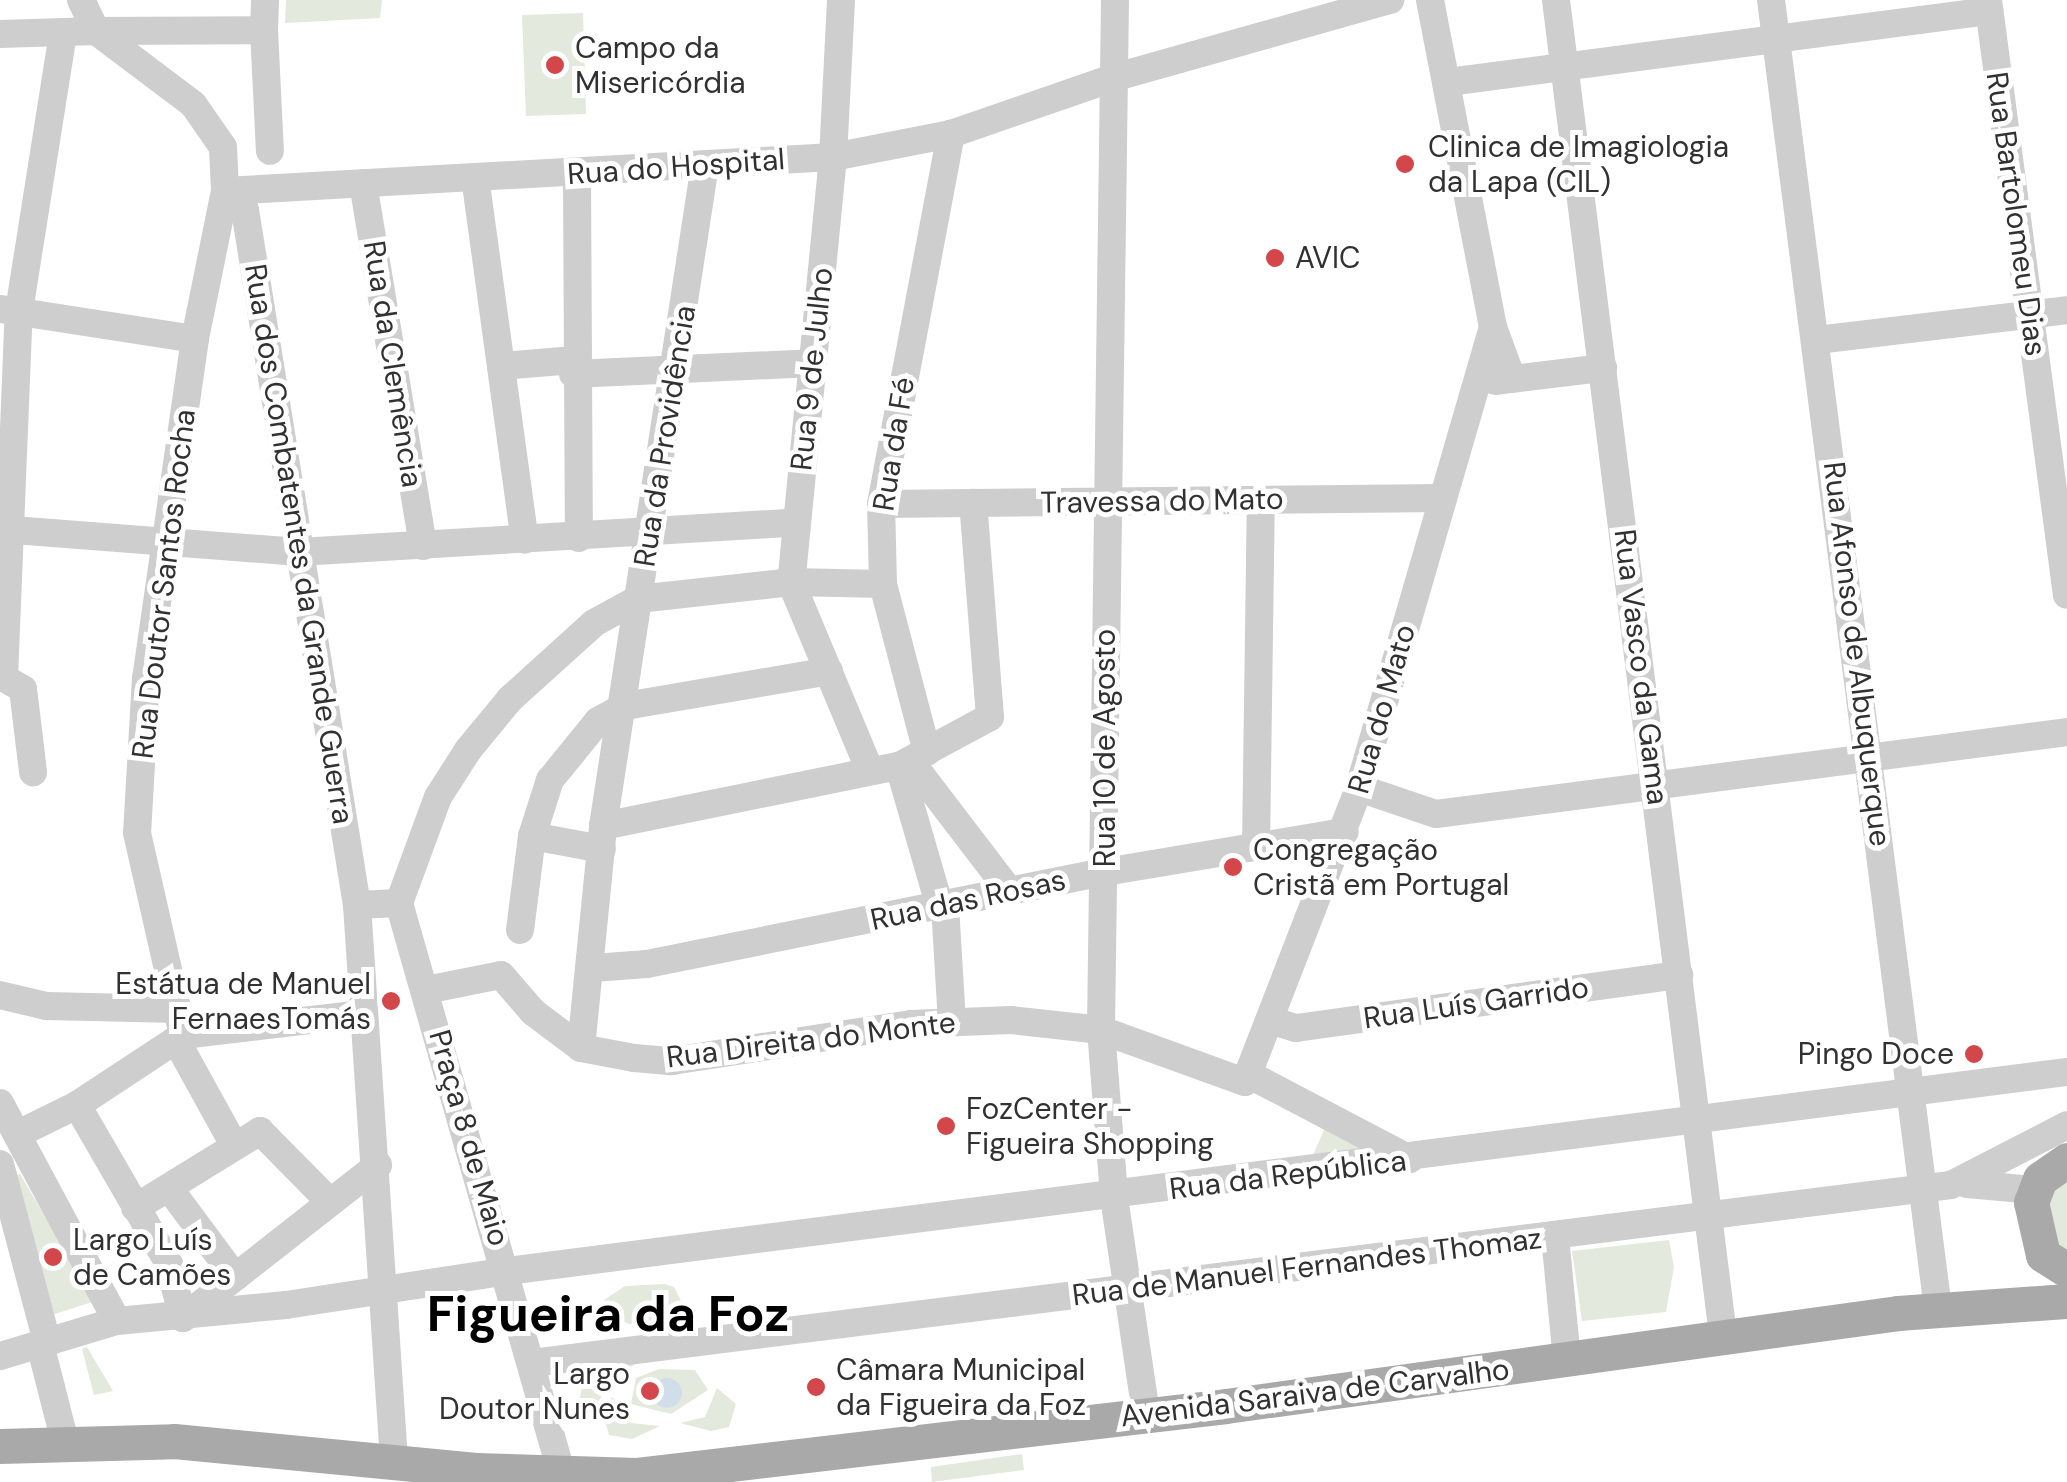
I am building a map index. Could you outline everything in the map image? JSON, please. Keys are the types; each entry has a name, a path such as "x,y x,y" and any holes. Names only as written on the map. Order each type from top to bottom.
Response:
{"main road":[{"path":"2011,1300 2030,1293 2055,1262 2034,1228 2050,1173"},
{"path":"2011,1300 2067,1286"},
{"name":"Avenida Saraiva de Carvalho","path":"0,1446 174,1440 562,1475 711,1467 1567,1361 1723,1334 2011,1300 2067,1300"}],"street":[{"path":"81,0 96,31 193,104 223,147 224,191"},
{"path":"265,0 270,151"},
{"name":"Rua 9 de Julho","path":"791,582 833,157 841,0"},
{"name":"Rua 10 de Agosto","path":"1115,0 1101,1030 1114,1197 1131,1289 1146,1415"},
{"name":"Rua do Hospital","path":"224,191 833,157 951,134 1116,77 1390,0"},
{"path":"1430,0 1492,327 1512,379"},
{"name":"Rua Vasco da Gama","path":"1556,0 1723,1334"},
{"name":"Rua Afonso de Albuquerque","path":"1770,0 1913,1095 1938,1186 1938,1308"},
{"path":"1448,82 1564,70 1989,6"},
{"name":"Rua Bartolomeu Dias","path":"1989,6 2067,595"},
{"path":"0,34 264,30"},
{"path":"33,772 23,690 2,679 10,310 63,32"},
{"name":"Rua da Fé","path":"951,134 881,504 883,584 912,760 942,906 952,1022"},
{"name":"Rua da Providência","path":"581,1048 592,968 602,837 677,369 705,165"},
{"path":"577,174 573,367 578,538"},
{"path":"475,177 526,540"},
{"name":"Rua da Clemência","path":"363,183 423,546"},
{"name":"Rua Doutor Santos Rocha","path":"224,191 195,339 146,678 137,833 179,1028 234,1145"},
{"name":"Rua dos Combatentes da Grande Guerra","path":"224,191 245,210 358,905"},
{"path":"10,310 195,339"},
{"path":"1817,340 2067,310"},
{"name":"Rua do Mato","path":"1246,1078 1273,1021 1345,832 1492,327"},
{"path":"501,366 677,369 813,363"},
{"path":"1476,383 1602,368"},
{"name":"Travessa do Mato","path":"881,504 1443,498"},
{"path":"1256,846 1261,500"},
{"path":"532,836 602,837 870,771 912,760 990,717 973,503"},
{"path":"6,530 299,552 798,522"},
{"path":"791,582 870,771"},
{"path":"394,1460 387,1290 363,1014 358,905 399,903 438,797 468,750 552,658 594,623 638,600 791,582 883,584"},
{"path":"520,930 532,836 550,780 598,721 625,706 828,671"},
{"path":"1359,788 1436,814 2067,732"},
{"path":"912,760 1009,890"},
{"name":"Rua das Rosas","path":"592,968 647,964 1009,890 1345,832"},
{"name":"Praça 8 de Maio","path":"0,1356 117,1321 184,1318 507,1271 399,903"},
{"name":"Rua Luís Garrido","path":"1273,1021 1296,1028 1679,974"},
{"path":"426,990 501,975 533,1012 581,1048"},
{"path":"0,995 179,1028 363,1014"},
{"name":"Rua Direita do Monte","path":"581,1048 672,1061 952,1022 1011,1020 1101,1030 1246,1078 1410,1160"},
{"path":"20,1133 77,1105 179,1028"},
{"name":"Rua da República","path":"507,1271 1696,1124 2067,1072"},
{"path":"0,1104 20,1133 117,1321"},
{"path":"77,1105 169,1264 184,1318 378,1164"},
{"name":"Rua de Manuel Fernandes Thomaz","path":"532,1363 1938,1186 1997,1165 2067,1125"},
{"path":"135,1208 260,1131 330,1202"},
{"path":"0,1164 65,1442"},
{"path":"1997,1165 2050,1173"},
{"path":"1938,1186 2050,1173"},
{"path":"169,1188 235,1277"},
{"path":"1555,1236 1567,1361"},
{"path":"507,1271 562,1475"}],"shaded area":[{"path":"286,0 382,0 380,18 285,23"},
{"name":"Campo da Misericórdia","path":"583,13 586,114 526,116 522,15"},
{"path":"1330,1117 1410,1159 1308,1166"},
{"path":"20,1174 92,1302 49,1316 13,1177"},
{"path":"2067,1175 2067,1252 2057,1242 2048,1208 2054,1187"},
{"path":"1669,1240 1674,1267 1666,1312 1582,1321 1572,1251"},
{"path":"625,1286 674,1287 682,1303 662,1320 629,1324 603,1311 604,1300"},
{"path":"87,1347 113,1391 94,1395 82,1349"},
{"path":"635,1364 616,1377 585,1419 579,1400 584,1380 608,1366"},
{"path":"659,1369 695,1370 708,1390 671,1414 631,1404 636,1378"},
{"path":"667,1378 678,1382 682,1393 678,1404 667,1408 656,1404 652,1393 656,1382"},
{"path":"717,1388 736,1404 729,1427 711,1431 680,1423 705,1417"},
{"path":"612,1397 631,1423 660,1426 632,1439 609,1435 601,1406"},
{"path":"1022,1454 1024,1470 932,1482 931,1467"}],"place":[{"name":"Campo da Misericórdia","path":"555,65"},
{"name":"Clinica de Imagiologia da Lapa (CIL)","path":"1405,164"},
{"name":"AVIC","path":"1275,258"},
{"name":"Congregação Cristã em Portugal","path":"1233,867"},
{"name":"Estátua de Manuel FernaesTomás","path":"391,1001"},
{"name":"Pingo Doce","path":"1974,1054"},
{"name":"FozCenter - Figueira Shopping","path":"946,1126"},
{"name":"Largo Luís de Camões","path":"53,1257"},
{"name":"Câmara Municipal da Figueira da Foz","path":"816,1387"},
{"name":"Largo Doutor Nunes","path":"650,1391"}],"district":[{"name":"Figueira da Foz","path":"608,1315"}]}
